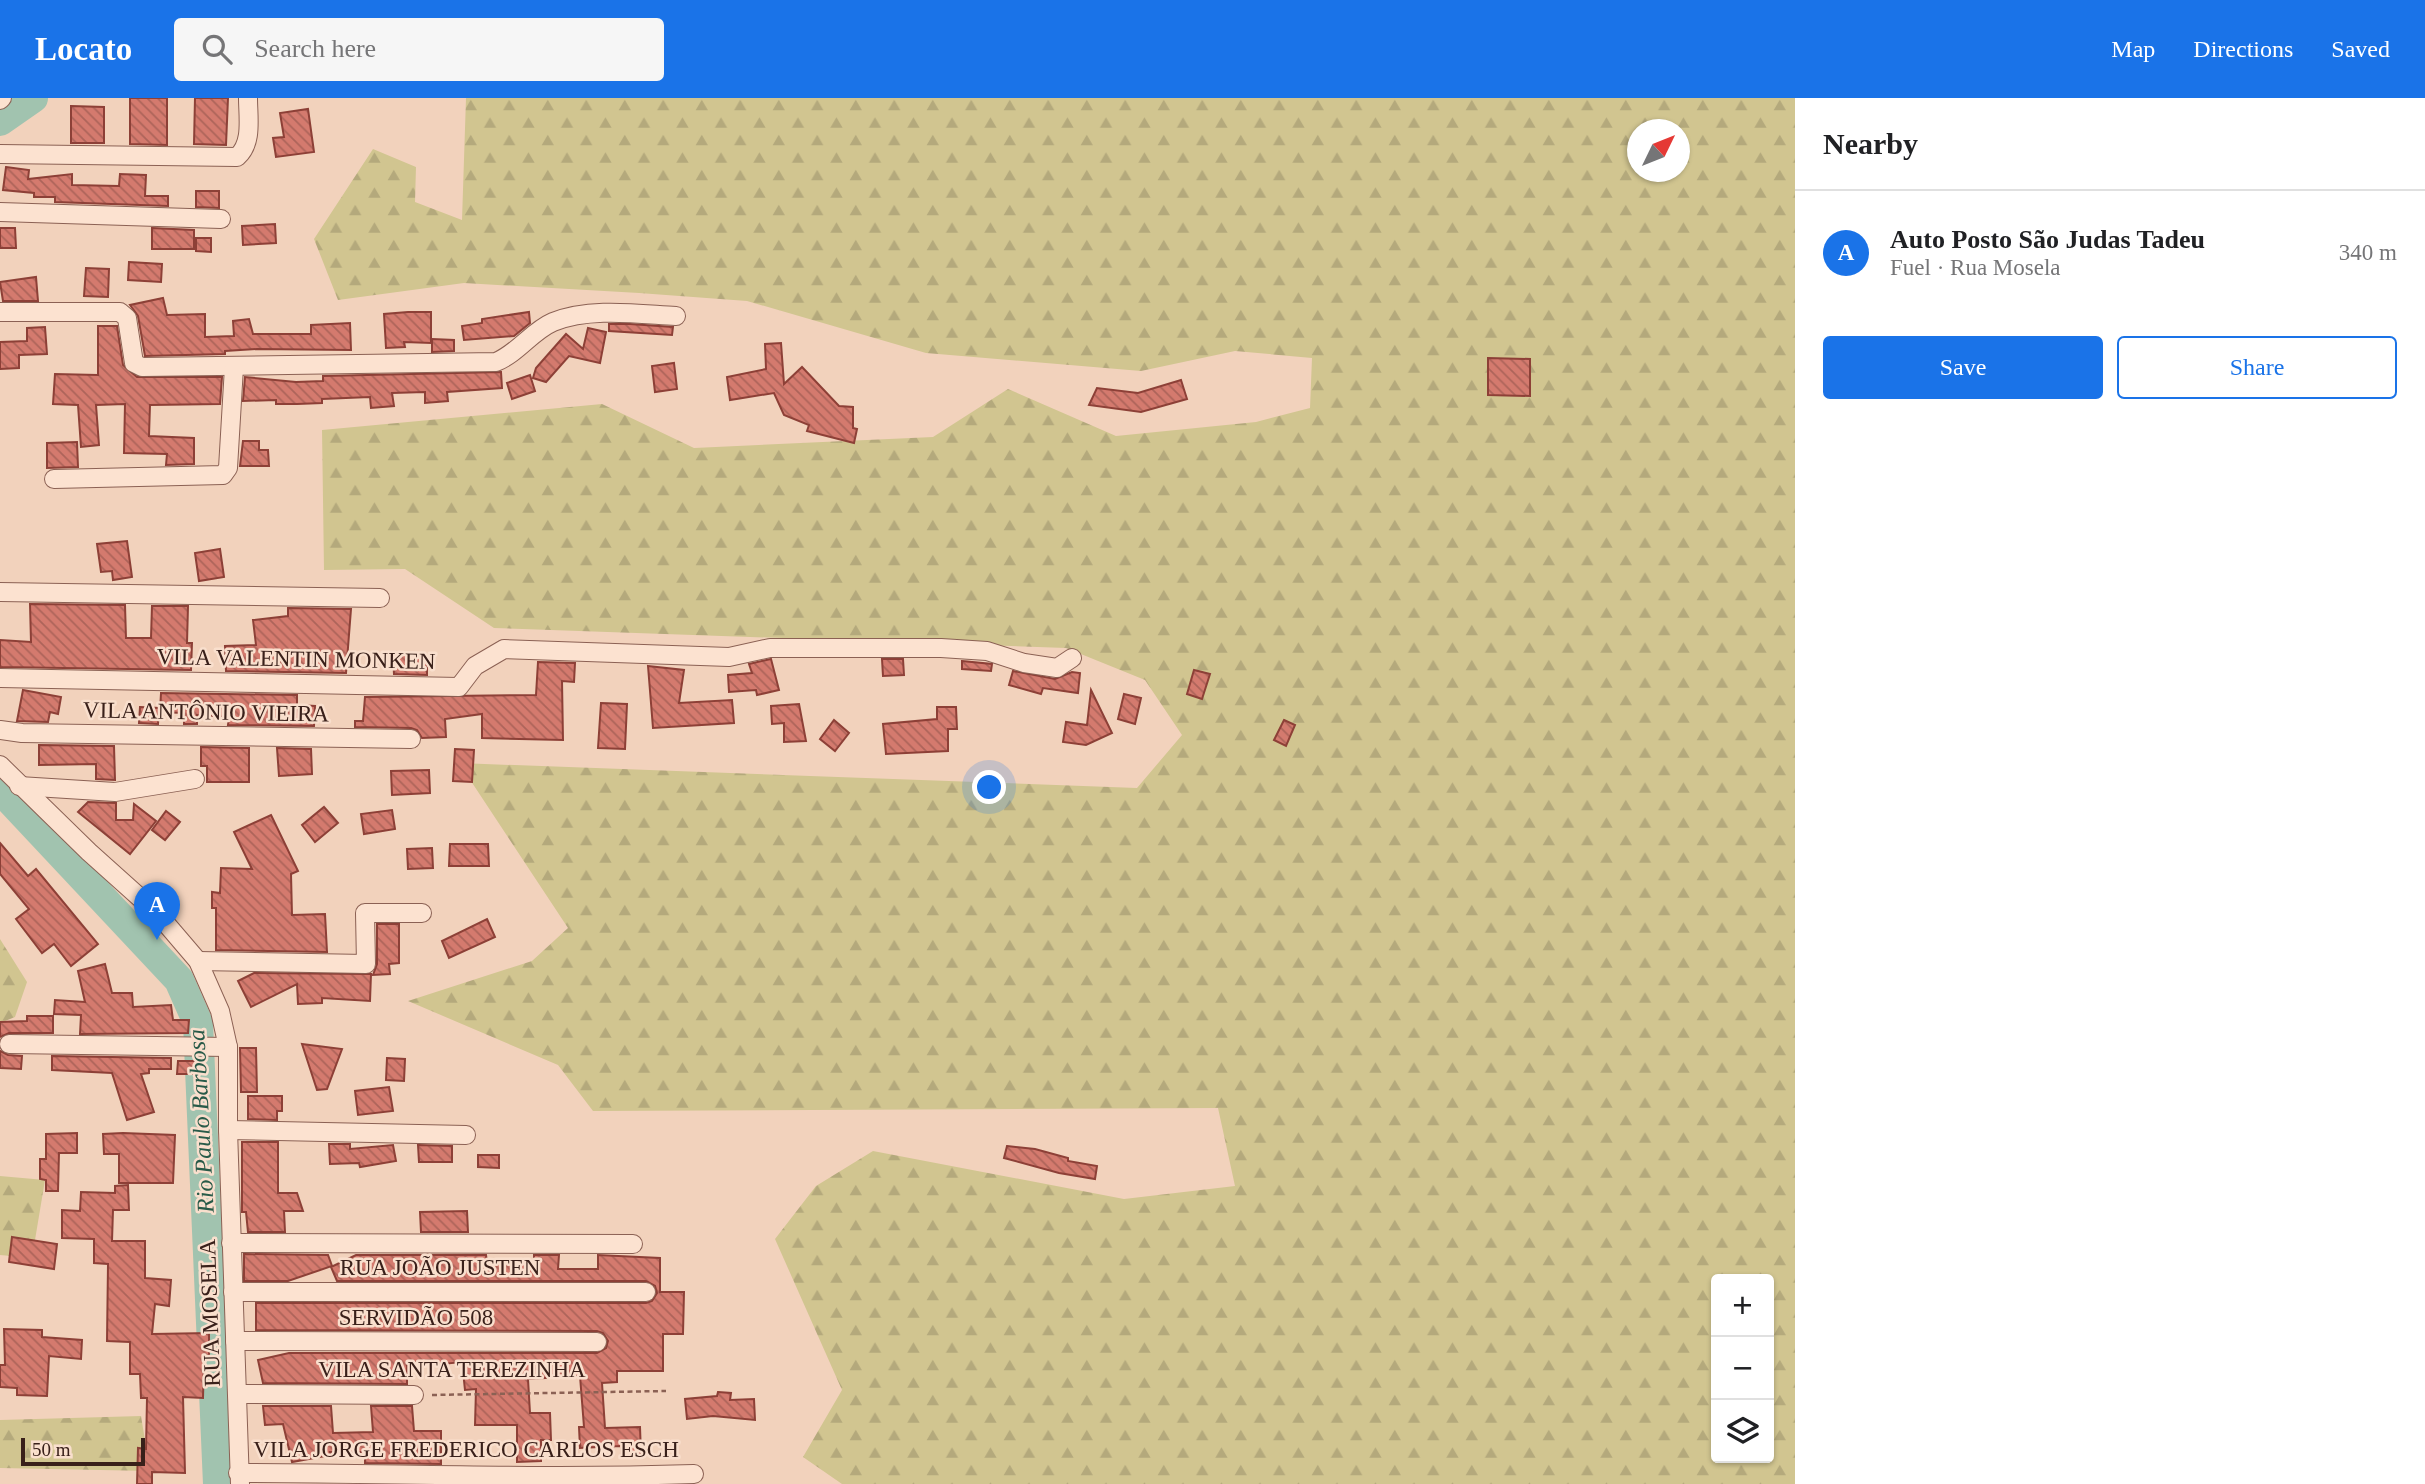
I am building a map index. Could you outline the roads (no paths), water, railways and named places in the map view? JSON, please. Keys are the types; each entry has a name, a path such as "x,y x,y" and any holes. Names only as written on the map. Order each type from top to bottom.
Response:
{"street":[{"path":"0,154 237,157 245,150 248,139 248,98"},
{"path":"0,212 221,219"},
{"path":"0,312 116,311 127,318 134,363 142,367 496,362 509,357 551,323 563,319 630,313 676,316"},
{"path":"54,479 223,475 228,468 234,367"},
{"path":"0,592 380,597"},
{"name":"VILA VALENTIN MONKEN","path":"0,678 459,687 475,666 504,649 729,657 770,648 941,648 987,651 1024,663 1057,668 1072,658"},
{"name":"VILA ANTÔNIO VIEIRA","path":"0,730 22,733 411,739"},
{"name":"RUA MOSELA","path":"0,765 19,786 157,912 198,961 220,1011 228,1047 228,1130 239,1479"},
{"path":"19,786 116,792 195,779"},
{"path":"198,961 366,964 365,914 422,913"},
{"path":"9,1044 228,1047"},
{"path":"228,1130 466,1135"},
{"path":"231,1244 633,1244"},
{"name":"RUA JOÃO JUSTEN","path":"233,1292 646,1292"},
{"name":"SERVIDÃO 508","path":"235,1341 597,1342"},
{"name":"VILA SANTA TEREZINHA","path":"238,1394 414,1395"},
{"name":"VILA JORGE FREDERICO CARLOS ESCH","path":"239,1479 455,1473 589,1481 694,1474"}],"waterway":[{"name":"Rio Paulo Barbosa","path":"0,121 33,98"},
{"name":"Rio Paulo Barbosa","path":"0,789 179,980 198,1023 218,1484"}],"place":[{"name":"Auto Posto São Judas Tadeu","path":"157,940"}]}
